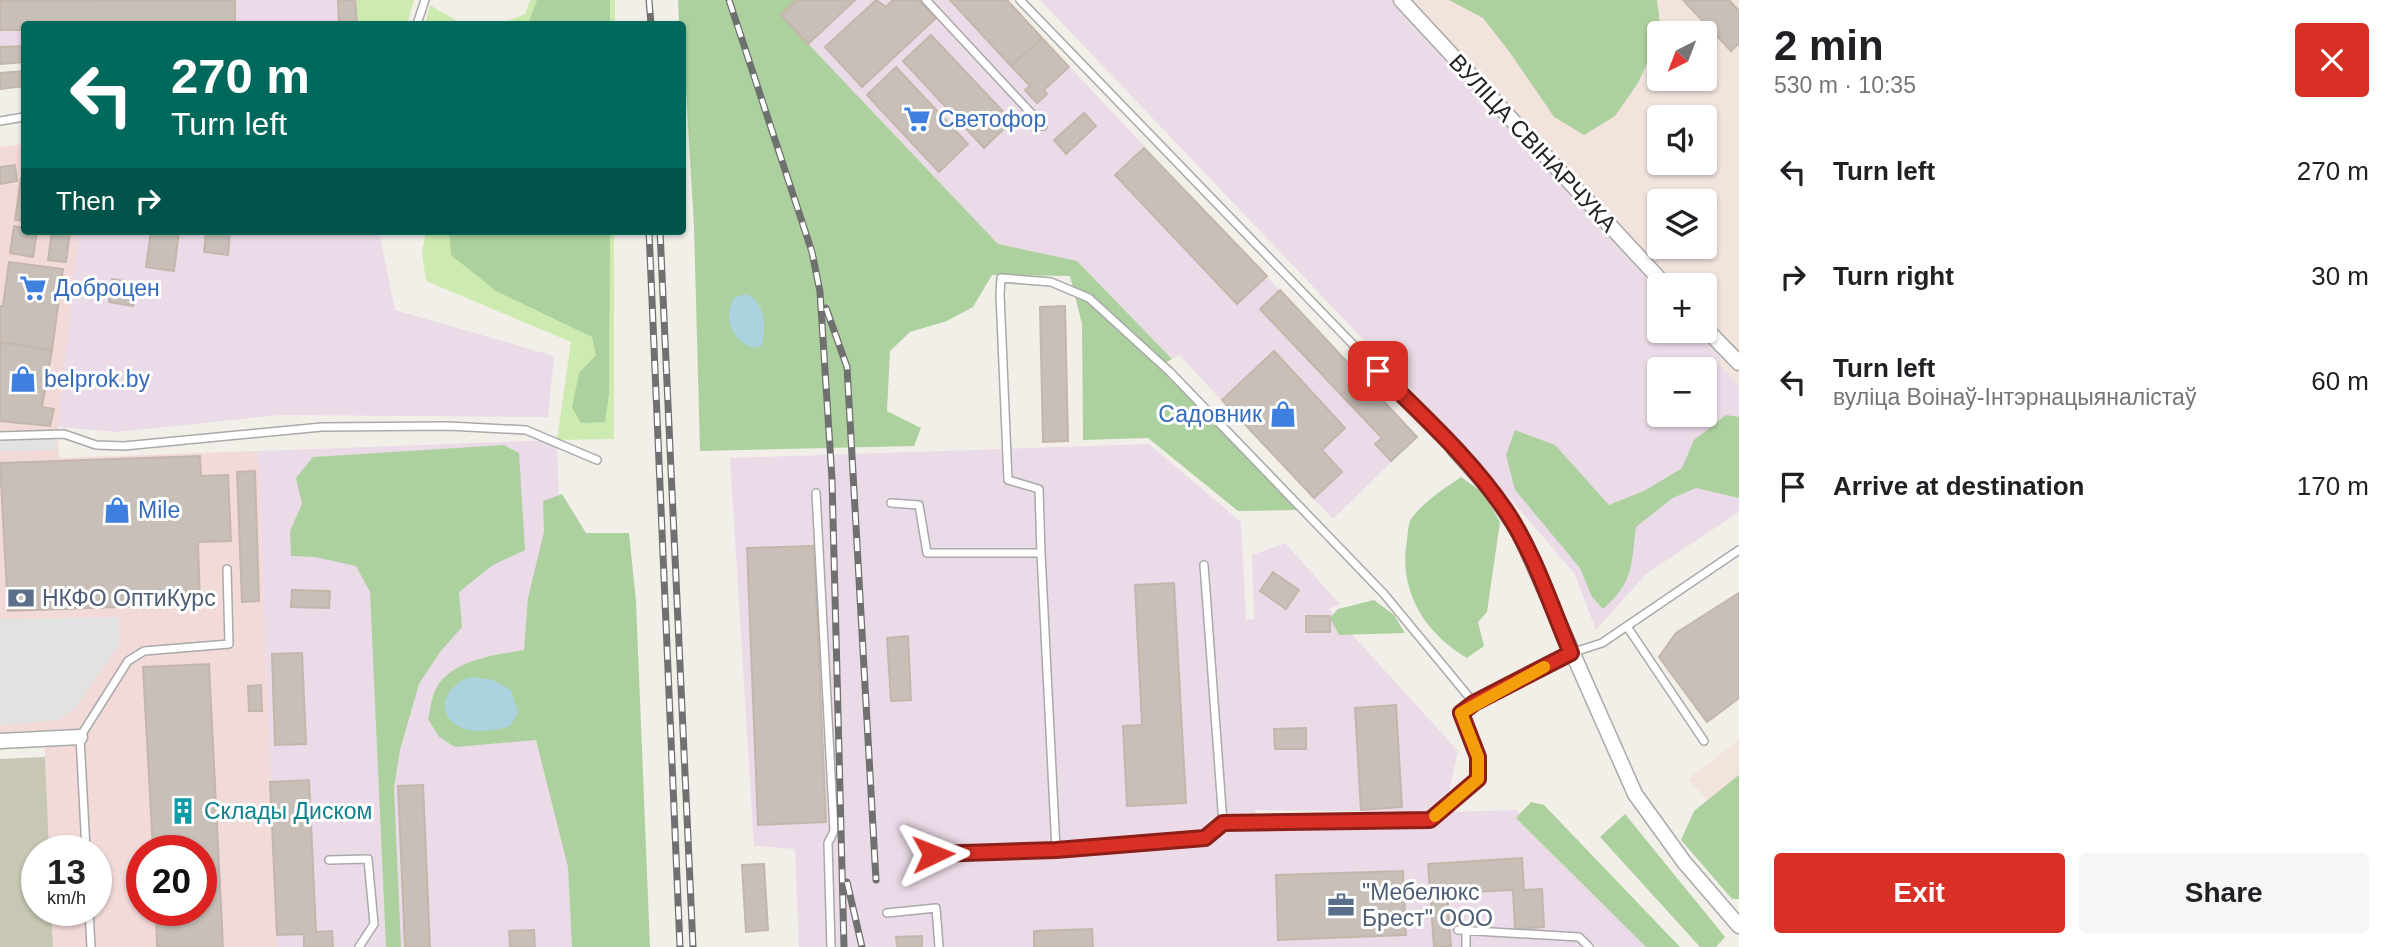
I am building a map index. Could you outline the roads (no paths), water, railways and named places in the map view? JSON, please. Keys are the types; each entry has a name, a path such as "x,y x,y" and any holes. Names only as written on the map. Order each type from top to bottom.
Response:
{"street":[{"name":"ВУЛІЦА СВІНАРЧУКА","path":"1401,0 1654,273"},
{"path":"1717,340 1739,363"},
{"path":"1454,449 1487,486 1519,532 1635,794 1684,862 1739,926"},
{"path":"0,741 80,737"}],"lane":[{"path":"418,21 425,0"},
{"path":"926,0 1043,125"},
{"path":"1020,0 1454,449"},
{"path":"0,121 21,118"},
{"path":"1056,850 1039,489 1008,480 1001,278 1051,282 1089,298 1170,372 1384,594 1474,703"},
{"path":"0,436 64,434 96,445 124,446 322,427 448,426 526,430 597,460"},
{"path":"816,493 834,831 828,843 831,947"},
{"path":"891,503 919,505 927,553 1041,553"},
{"path":"933,854 1056,850 1205,838 1223,823 1430,820 1478,779 1478,757 1461,713 1474,703 1571,653 1591,648 1628,628 1739,550"},
{"path":"1204,565 1223,823"},
{"path":"85,835 80,737 128,661 144,651 229,644 228,569"},
{"path":"1628,628 1704,741"},
{"path":"330,860 368,859 374,924 359,947"},
{"path":"887,913 936,908 939,947"},
{"path":"90,926 91,947"},
{"path":"1466,947 1462,930 1579,937 1589,947"}],"water":[{"path":"746,294 758,303 763,316 762,345 757,348 741,342 729,321 735,297"},
{"path":"470,677 493,680 511,690 518,713 510,726 470,730 455,724 448,717 445,702 448,695 453,687"}],"railway":[{"path":"649,0 651,21"},
{"path":"729,0 812,252 820,292 832,479 844,947"},
{"path":"649,235 680,947"},
{"path":"660,235 693,947"},
{"path":"826,308 847,367 876,880"},
{"path":"847,882 862,947"}],"place":[{"name":"Светофор","path":"917,119"},
{"name":"Доброцен","path":"33,288"},
{"name":"belprok.by","path":"23,379"},
{"name":"Садовник","path":"1283,414"},
{"name":"Mile","path":"117,510"},
{"name":"НКФО ОптиКурс","path":"21,598"},
{"name":"Склады Диском","path":"183,811"},
{"name":"\"Мебелюкс Брест\" ООО","path":"1341,905"}]}
